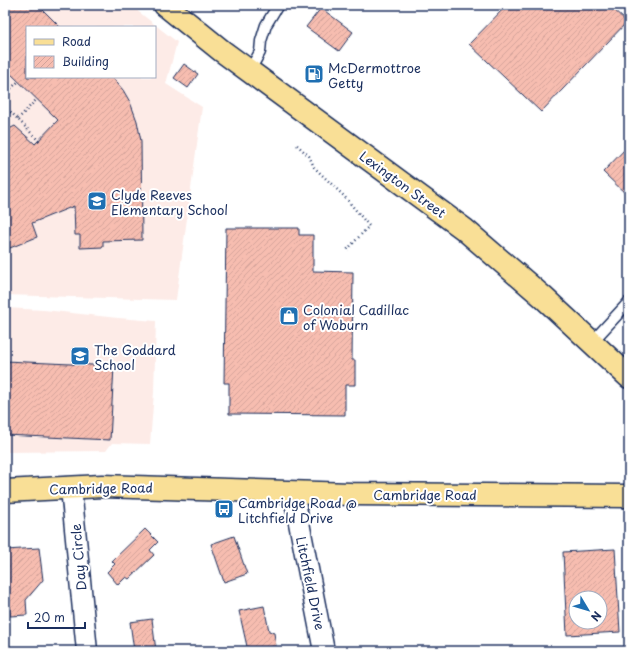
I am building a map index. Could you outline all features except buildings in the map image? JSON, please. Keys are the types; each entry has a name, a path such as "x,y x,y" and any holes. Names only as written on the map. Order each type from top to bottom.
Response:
{"main road":[{"name":"Lexington Street","path":"165,5 250,72 464,229 537,292 629,377"},
{"path":"600,496 629,484"},
{"name":"Cambridge Road","path":"5,491 148,487 293,492 629,496"}],"street":[{"name":"Day Circle","path":"71,488 87,651"},
{"name":"Litchfield Drive","path":"293,492 324,651"}],"lane":[{"path":"250,72 260,52 261,41 266,25 278,5"},
{"path":"592,342 629,302"}],"path":[{"path":"5,94 19,81"},
{"path":"18,119 37,99"},
{"path":"5,106 40,142"},
{"path":"5,114 11,112"},
{"path":"297,145 309,156 314,167 344,196 369,226 346,252"}],"shaded area":[{"name":"Clyde Reeves Elementary School","path":"5,5 130,5 177,42 166,84 202,107 176,300 5,295"},
{"name":"The Goddard School","path":"5,308 44,310 156,321 154,392 150,444 112,443 106,451 5,452"}],"place":[{"name":"McDermottroe Getty","path":"314,74"},
{"name":"Clyde Reeves Elementary School","path":"97,201"},
{"name":"Colonial Cadillac of Woburn","path":"289,316"},
{"name":"The Goddard School","path":"80,356"},
{"name":"Cambridge Road @ Litchfield Drive","path":"224,509"}]}
